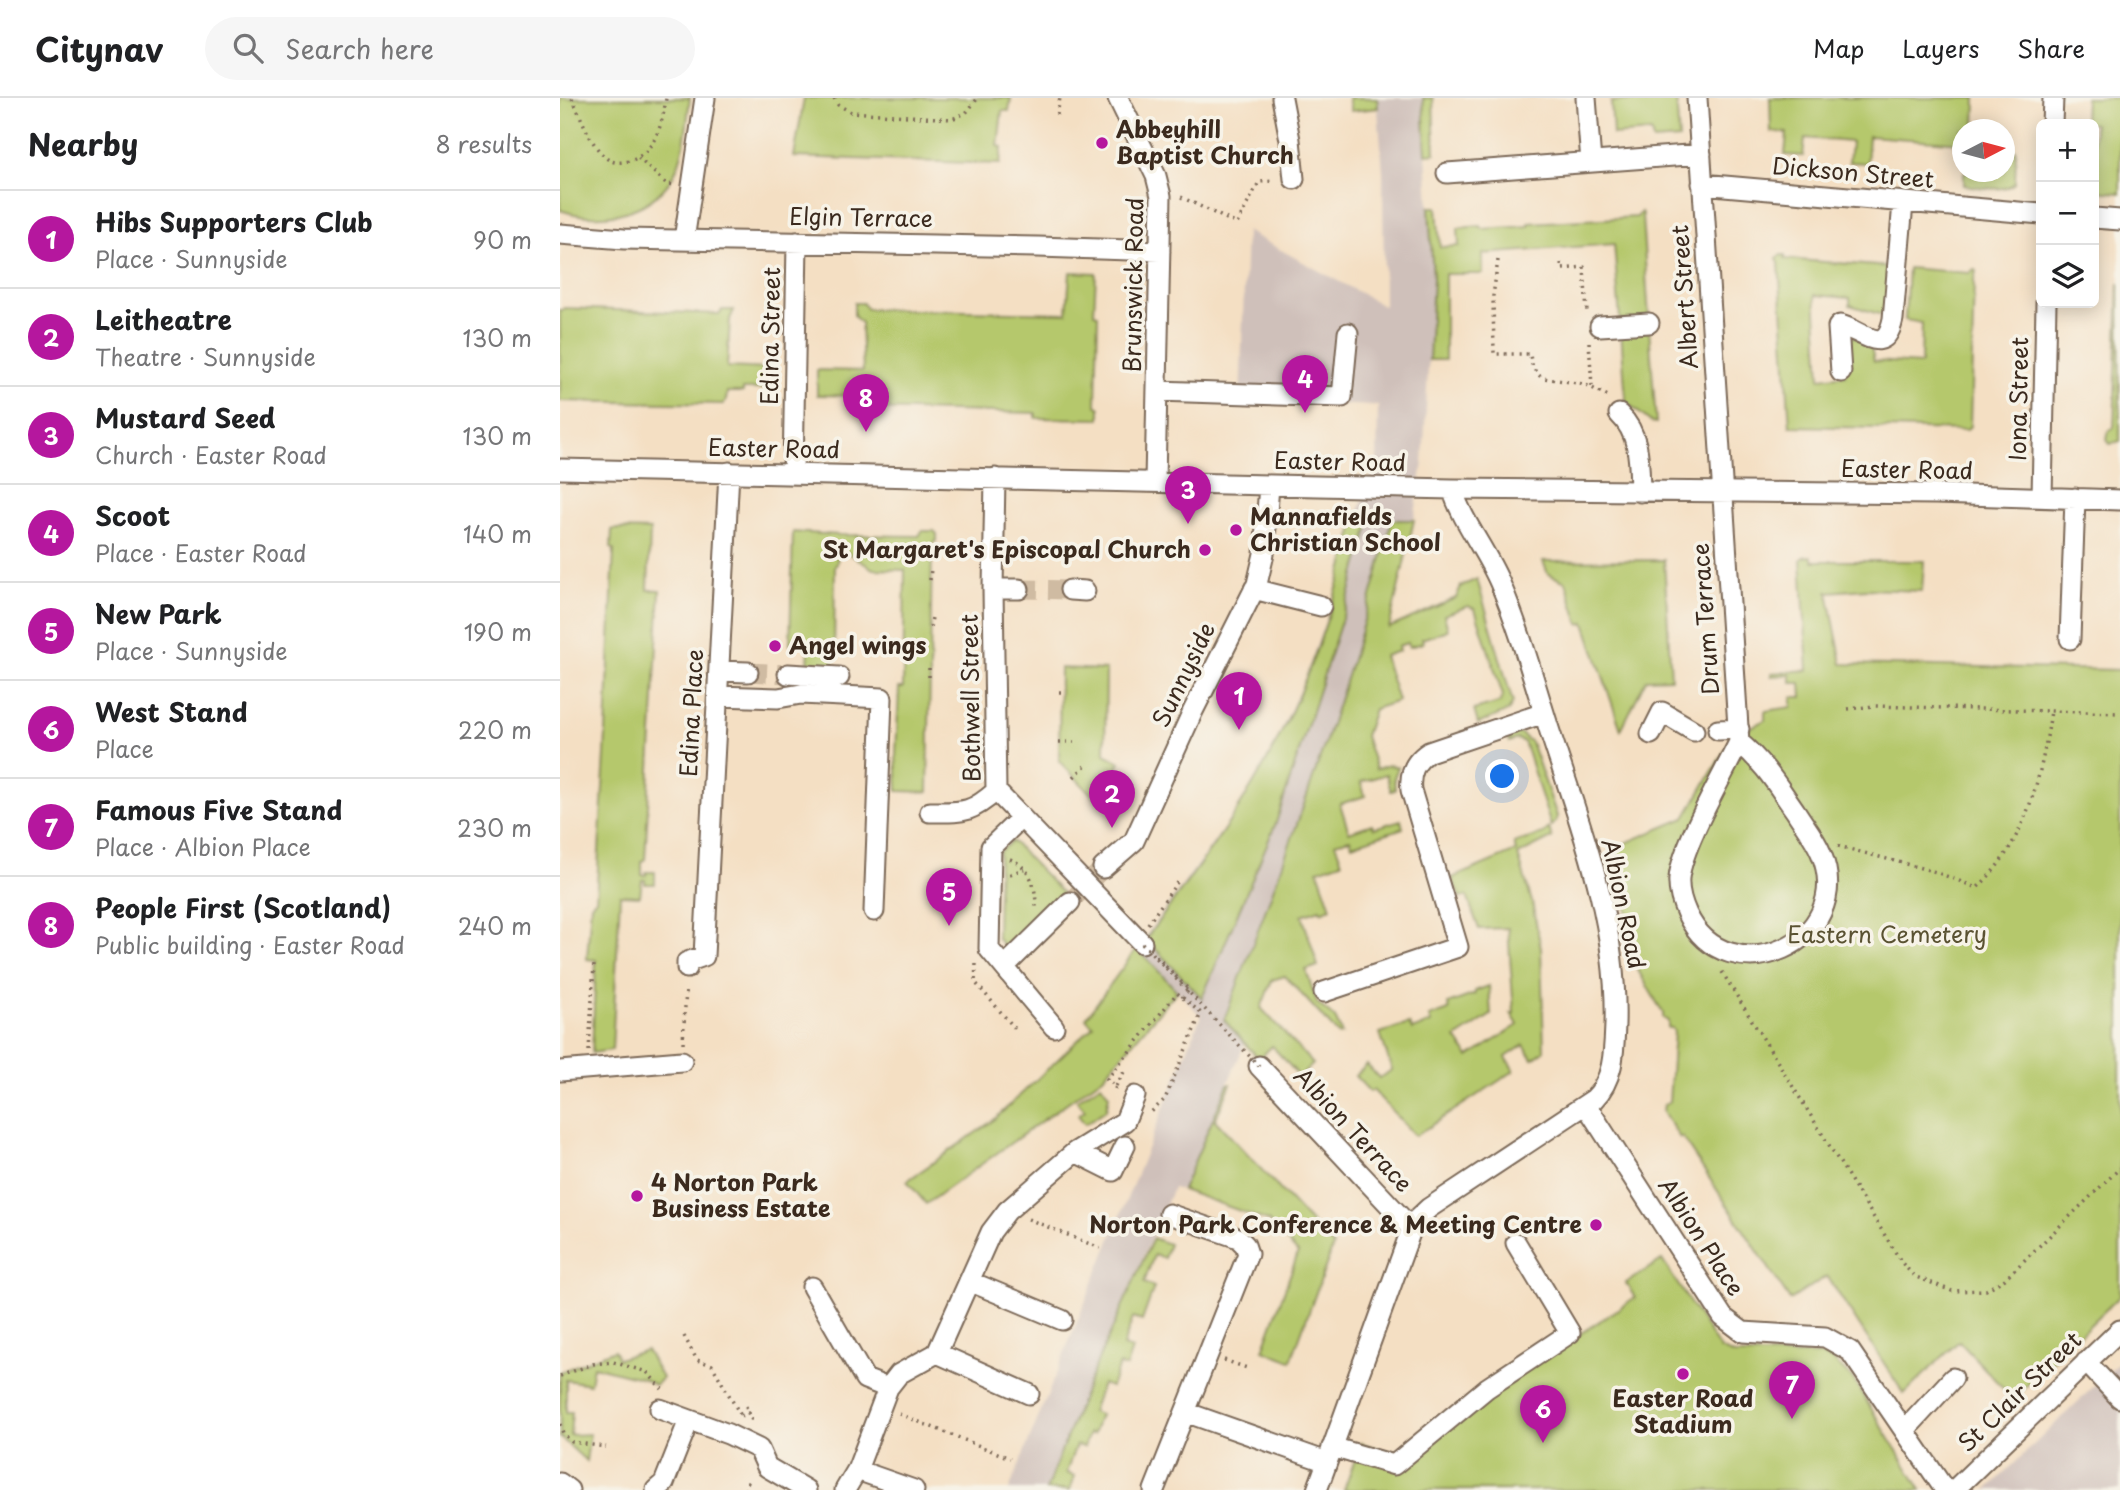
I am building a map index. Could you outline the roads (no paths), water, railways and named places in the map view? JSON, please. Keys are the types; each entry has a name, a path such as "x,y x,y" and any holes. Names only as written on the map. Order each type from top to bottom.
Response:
{"street":[{"path":"684,240 705,98"},
{"name":"Brunswick Road","path":"1118,98 1160,187 1154,482"},
{"path":"1282,98 1294,179"},
{"path":"1586,98 1591,162"},
{"name":"Albert Street","path":"1697,98 1721,492"},
{"path":"2052,119 2053,98"},
{"path":"1447,173 1700,154"},
{"name":"Dickson Street","path":"1702,184 2036,214"},
{"path":"1841,372 1840,324 1876,340 1882,340 1890,333 1903,203"},
{"path":"2099,218 2120,220"},
{"name":"Elgin Terrace","path":"560,234 624,239 1160,251"},
{"name":"Edina Street","path":"793,474 797,242"},
{"name":"Iona Street","path":"2042,497 2046,308"},
{"path":"1600,326 1649,323"},
{"path":"1157,391 1342,397 1348,333"},
{"path":"1619,408 1637,442 1640,492"},
{"name":"Easter Road","path":"560,469 1452,489 2120,500"},
{"name":"Edina Place","path":"687,968 687,962 704,956 729,472"},
{"name":"Bothwell Street","path":"995,478 993,589 996,791 1142,943"},
{"name":"Sunnyside","path":"1103,868 1134,841 1193,711 1254,589 1264,554 1269,485"},
{"name":"Albion Road","path":"1317,1490 1411,1228 1429,1208 1586,1105 1604,1087 1611,1069 1615,1039 1615,969 1592,861 1500,582 1458,508 1452,489"},
{"name":"Drum Terrace","path":"1721,492 1739,736"},
{"path":"2070,639 2075,498"},
{"path":"993,589 1019,589"},
{"path":"1254,589 1321,606"},
{"path":"719,671 747,672"},
{"path":"788,674 839,677"},
{"path":"718,696 778,698 801,694 882,698 874,911"},
{"path":"1651,734 1662,712 1694,731"},
{"path":"1324,992 1458,947 1411,790 1413,769 1429,752 1544,713"},
{"path":"1718,730 1739,736 1761,761 1814,840 1825,864 1826,891 1819,917 1803,938 1774,952 1741,956 1715,946 1693,926 1681,898 1679,878 1694,835 1739,736"},
{"path":"930,812 965,812 979,806 996,791"},
{"path":"1021,818 990,847 989,949 1054,1027"},
{"path":"1004,967 1038,923 1070,902"},
{"path":"560,1071 682,1061"},
{"name":"Albion Terrace","path":"1259,1066 1411,1228"},
{"path":"845,1490 857,1469 888,1388 899,1374 937,1353 991,1232 1007,1211 1075,1152 1125,1121 1135,1096"},
{"name":"Albion Place","path":"1586,1105 1728,1322 1743,1332 1825,1337 1850,1351 1945,1490"},
{"path":"1075,1152 1113,1171 1125,1146"},
{"path":"1154,1490 1247,1258 1247,1249 1238,1238 1169,1214"},
{"path":"1185,1412 1329,1455 1394,1465 1487,1388 1570,1333 1516,1243"},
{"path":"969,1281 1062,1320"},
{"path":"812,1287 865,1379 888,1388"},
{"name":"St Clair Street","path":"1954,1490 2120,1330"},
{"path":"937,1353 1029,1394"},
{"path":"2086,1362 2120,1398"},
{"path":"1905,1430 1953,1378"},
{"path":"665,1411 759,1449 766,1468 806,1490"},
{"path":"656,1490 664,1483 689,1420"},
{"path":"857,1469 914,1490"},
{"path":"560,1483 569,1490"}],"tunnel":[{"path":"1019,589 1070,590"},
{"path":"748,672 788,674"},
{"path":"1070,902 1103,868"}],"place":[{"name":"Abbeyhill Baptist Church","path":"1102,143"},
{"name":"Scoot","path":"1305,413"},
{"name":"People First (Scotland)","path":"866,432"},
{"name":"Mustard Seed","path":"1188,524"},
{"name":"Mannafields Christian School","path":"1236,530"},
{"name":"St Margaret's Episcopal Church","path":"1205,550"},
{"name":"Angel wings","path":"775,646"},
{"name":"Hibs Supporters Club","path":"1239,730"},
{"name":"Leitheatre","path":"1112,828"},
{"name":"New Park","path":"949,926"},
{"name":"4 Norton Park Business Estate","path":"637,1196"},
{"name":"Norton Park Conference & Meeting Centre","path":"1596,1225"},
{"name":"Easter Road Stadium","path":"1683,1374"},
{"name":"Famous Five Stand","path":"1792,1419"},
{"name":"West Stand","path":"1543,1443"}],"park label":[{"name":"Eastern Cemetery","path":"1887,935"}]}
